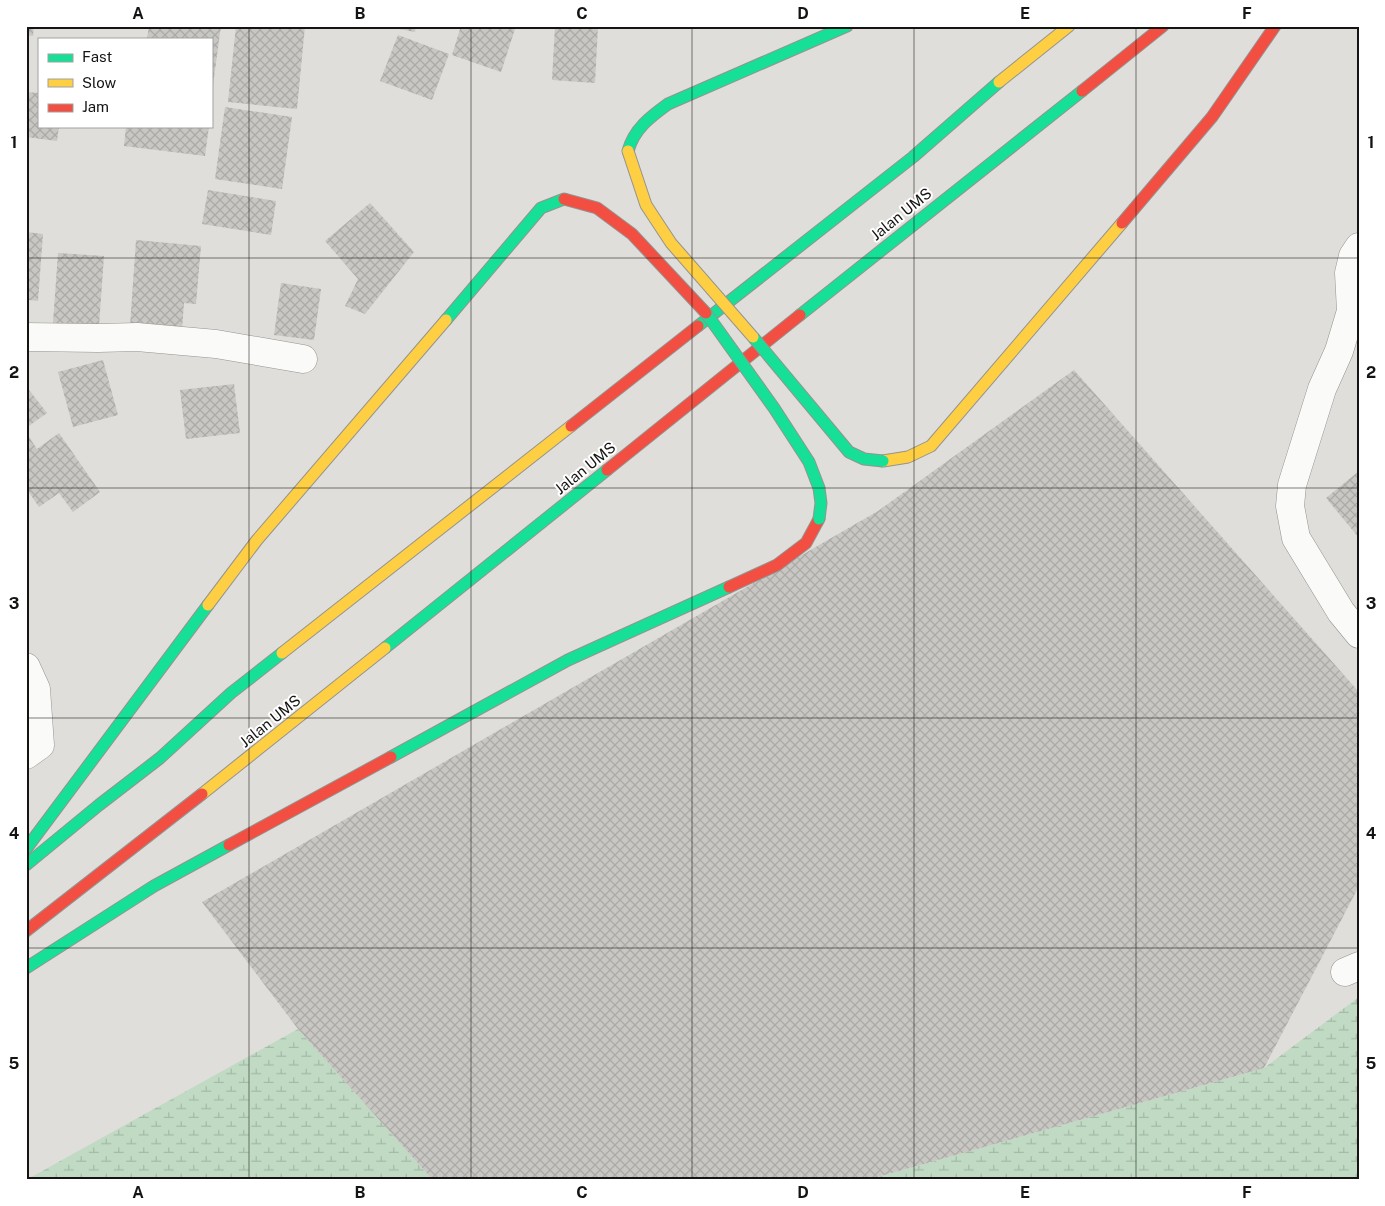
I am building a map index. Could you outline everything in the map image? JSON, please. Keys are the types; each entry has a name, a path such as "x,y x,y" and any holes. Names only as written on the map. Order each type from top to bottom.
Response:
{"highway":[{"path":"847,26 668,104 643,123 631,137 628,151 646,205 671,243 849,452 864,459 883,462 908,457 931,446 1212,117 1274,26"},
{"path":"26,865 160,758 231,693 913,157 1002,79 1069,26"},
{"name":"Jalan UMS","path":"26,931 276,736 924,215 1163,26"},
{"path":"26,848 257,540 541,208 564,199 598,208 632,234 703,308 774,408 809,462 819,488 822,503 819,519 806,543 777,565 568,660 154,886 26,968"}],"street":[{"path":"1359,247 1353,256 1349,273 1351,311 1339,351 1322,389 1292,485 1290,506 1296,538 1341,612 1359,634"},
{"path":"26,337 136,337 216,344 303,359"},
{"path":"26,667 36,689 40,745 26,756"}],"green space":[{"path":"1359,997 1359,1180 867,1180 1264,1068"},
{"path":"298,1029 433,1180 26,1180"}],"building":[{"path":"26,26 34,26 33,36 26,35"},
{"path":"149,26 221,26 212,92 212,38 147,38"},
{"path":"236,26 305,26 297,109 228,102"},
{"path":"389,26 416,26 415,32"},
{"path":"461,26 516,26 501,72 452,55"},
{"path":"555,26 598,26 595,83 552,80"},
{"path":"398,35 449,54 432,100 380,81"},
{"path":"26,92 38,93 38,128 59,128 57,141 26,137"},
{"path":"225,107 292,117 282,189 215,179"},
{"path":"126,128 209,128 205,156 124,146"},
{"path":"208,190 276,201 271,235 202,224"},
{"path":"370,203 414,252 365,314 345,306 358,279 325,241"},
{"path":"26,232 43,234 38,301 29,300 28,313 26,313"},
{"path":"136,240 201,246 196,304 184,303 182,330 130,326"},
{"path":"58,253 104,256 99,326 53,323"},
{"path":"281,283 321,289 314,340 274,335"},
{"path":"103,360 118,415 73,427 58,372"},
{"path":"1074,370 1359,692 1359,886 1264,1068 867,1180 433,1180 298,1029 202,902 878,511"},
{"path":"234,384 240,433 186,439 180,390"},
{"path":"26,386 47,413 26,428"},
{"path":"59,433 100,492 73,512 59,493 39,507 26,488 26,439 29,437 37,449"},
{"path":"1359,471 1359,538 1326,498"}],"traffic: fast":[{"path":"628,151 634,136 639,130 649,119 668,104 847,26"},
{"path":"698,326 913,157 999,82"},
{"path":"800,315 1082,91"},
{"path":"446,320 541,208 564,199"},
{"path":"706,313 774,408 809,462 819,488 821,503 819,519"},
{"path":"753,337 849,452 864,459 883,461"},
{"path":"385,648 607,470"},
{"path":"391,757 568,660 729,587"},
{"path":"26,849 208,605"},
{"path":"26,865 160,758 231,693 282,653"},
{"path":"26,968 154,886 229,845"}],"traffic: slow":[{"path":"999,82 1069,26"},
{"path":"628,151 646,205 671,243 753,337"},
{"path":"883,461 908,457 931,446 1122,223"},
{"path":"208,605 257,540 446,320"},
{"path":"282,653 571,426"},
{"path":"202,794 385,648"}],"traffic: jam":[{"path":"1082,91 1163,26"},
{"path":"1122,223 1212,117 1275,26"},
{"path":"564,199 597,208 632,234 706,313"},
{"path":"607,470 800,315"},
{"path":"571,426 698,326"},
{"path":"729,587 777,565 806,543 819,519"},
{"path":"229,845 391,757"},
{"path":"26,931 202,794"}]}
